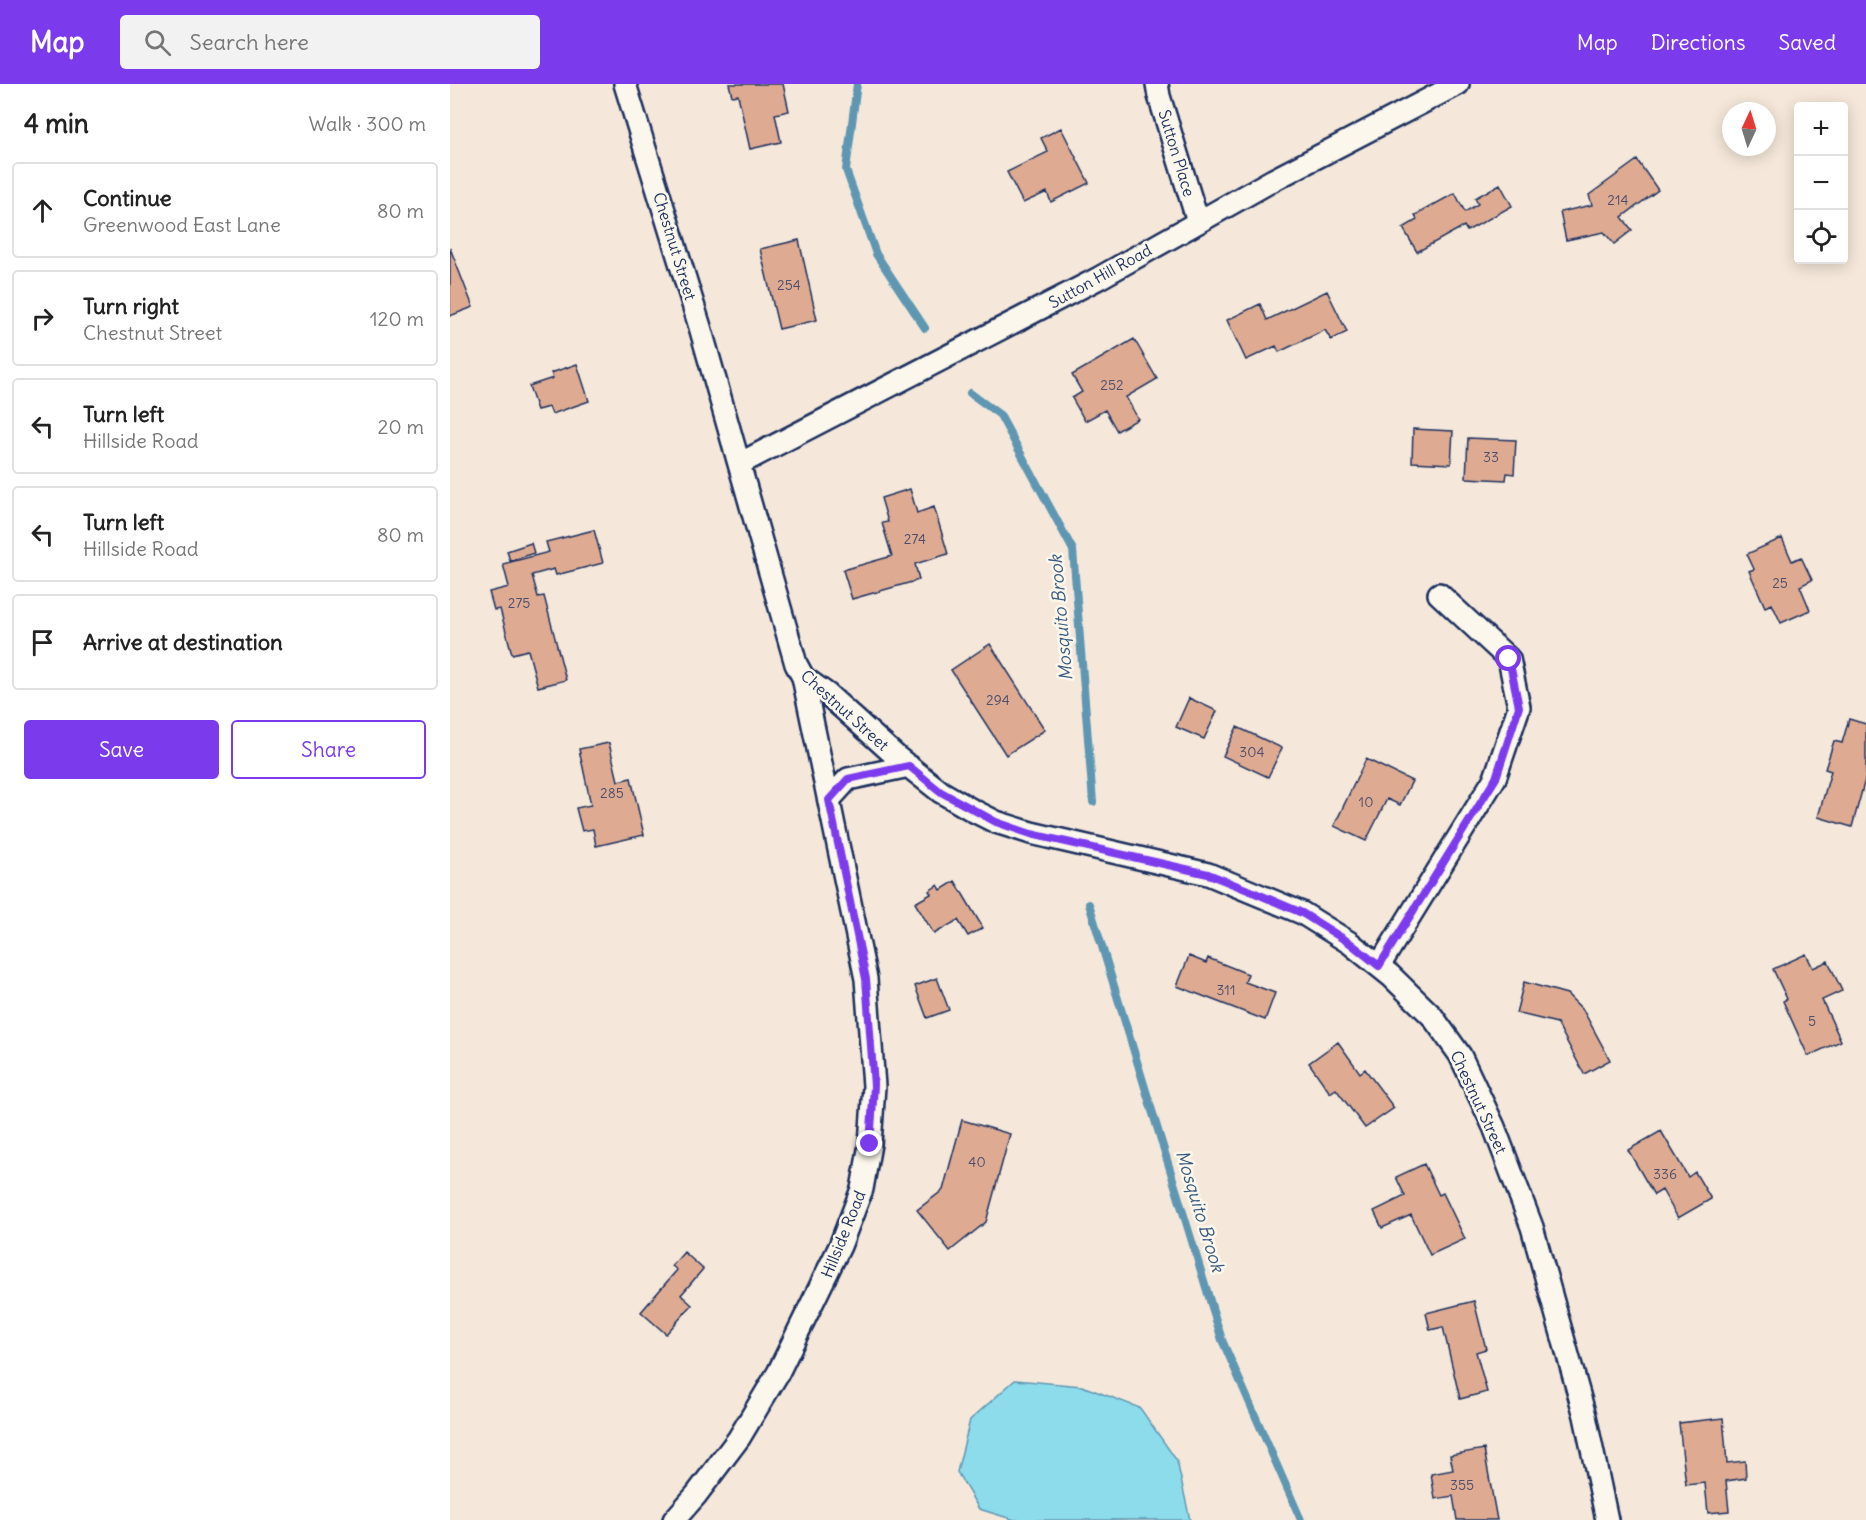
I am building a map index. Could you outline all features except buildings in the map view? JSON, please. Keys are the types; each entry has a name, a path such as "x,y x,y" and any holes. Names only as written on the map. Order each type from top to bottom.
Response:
{"street":[{"name":"Chestnut Street","path":"625,84 697,316 796,664 803,677 827,694 941,792 996,822 1031,834 1208,874 1302,913 1350,943 1379,966 1432,1016 1460,1055 1494,1127 1532,1227 1585,1416 1608,1520"},
{"name":"Sutton Place","path":"1157,84 1198,222"},
{"name":"Sutton Hill Road","path":"740,464 1088,283 1273,180 1458,84"},
{"path":"1379,966 1496,778 1519,707 1509,659 1439,594"},
{"name":"Hillside Road","path":"674,1520 696,1496 740,1438 778,1373 840,1246 862,1189 870,1144 874,1086 866,979 803,677"},
{"path":"829,800 848,779 909,766"}],"water":[{"path":"1015,1380 1082,1386 1140,1408 1177,1461 1190,1520 1015,1520 979,1509 957,1472 970,1420"}],"waterway":[{"name":"Mosquito Brook","path":"857,84 846,170 876,254 925,328"},
{"name":"Mosquito Brook","path":"970,393 1000,415 1073,550 1093,802"},
{"name":"Mosquito Brook","path":"1089,904 1222,1340 1301,1520"}],"route":[{"path":"870,1144 874,1086 866,979 829,800 848,779 909,766 941,792 996,822 1031,834 1208,874 1248,890 1302,913 1350,943 1379,966 1460,832 1496,778 1519,707 1509,659"}]}
